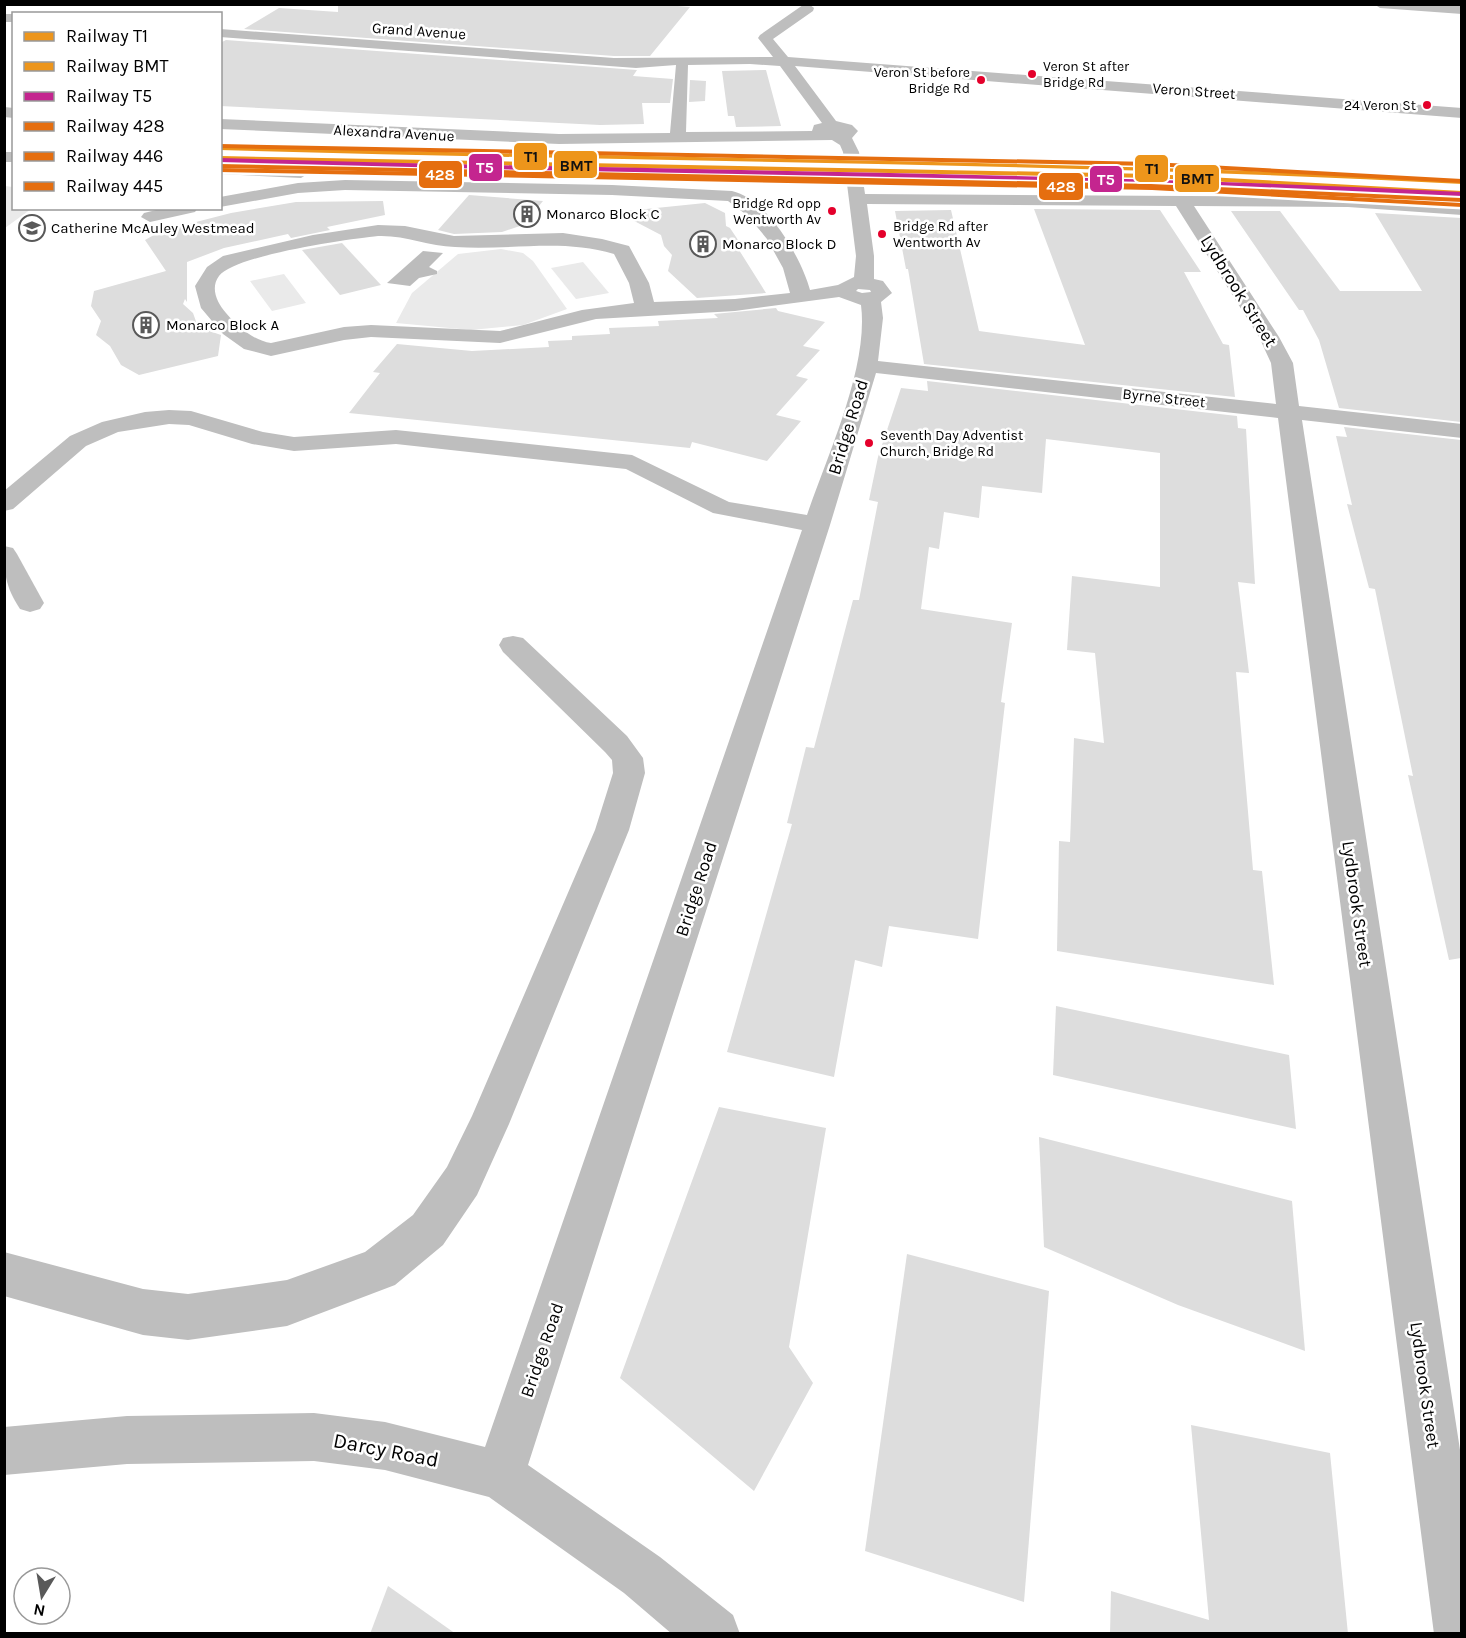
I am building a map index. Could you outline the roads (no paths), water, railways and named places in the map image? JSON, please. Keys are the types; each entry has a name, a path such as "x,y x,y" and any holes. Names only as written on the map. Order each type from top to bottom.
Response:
{"street":[{"path":"1380,4 1461,10"},
{"name":"Bridge Road","path":"500,1475 817,525 867,366 874,331 859,290 865,256 851,152 847,142 829,132 824,112 765,38 810,7"},
{"name":"Grand Avenue","path":"222,33 682,67 782,62"},
{"name":"Grand Avenue","path":"616,62 782,62"},
{"name":"Veron Street","path":"782,62 1461,113"},
{"path":"678,139 682,67"},
{"name":"Alexandra Avenue","path":"222,124 514,138 768,138 829,132"},
{"path":"222,169 279,173 467,175 481,177 480,188"},
{"path":"222,202 298,188 345,185 732,196 744,200 760,219 795,271 801,295"},
{"path":"857,193 1182,201 1348,202 1461,210"},
{"name":"Lydbrook Street","path":"1182,201 1274,346 1282,363 1461,1634"},
{"path":"150,217 180,210"},
{"path":"646,310 639,283 621,250 601,244 533,237 452,242 397,230 367,232 230,260 215,268 206,280 206,298 214,313 248,342 262,348 283,347 353,332 380,330 469,337 513,335 570,318 646,310 755,303 801,295 859,290"},
{"name":"Byrne Street","path":"867,366 1461,430"},
{"path":"4,504 78,441 110,427 144,419 169,417 191,418 260,439 294,444 396,437 632,462 722,508 817,525"},
{"path":"4,554 30,603"},
{"path":"4,1274 143,1312 198,1316 287,1302 379,1269 428,1230 462,1180 512,1072 612,830 629,773 627,758 616,744 513,645"},
{"name":"Darcy Road","path":"4,1451 127,1440 314,1437 385,1446 500,1475 642,1575 714,1634"}],"rail line":[{"name":"446","path":"222,146 1152,164 1462,181"},
{"name":"T1","path":"222,148 1152,168 1462,182"},
{"name":"BMT","path":"222,158 1152,176 1462,193"},
{"name":"T5","path":"222,160 1151,180 1461,194"},
{"name":"445","path":"222,166 1151,186 1461,200"},
{"name":"428","path":"222,170 1152,188 1461,205"}],"place":[{"name":"Veron St after Bridge Rd","path":"1032,74"},
{"name":"Veron St before Bridge Rd","path":"981,80"},
{"name":"24 Veron St","path":"1427,105"},
{"name":"Bridge Rd opp Wentworth Av","path":"832,211"},
{"name":"Monarco Block C","path":"527,214"},
{"name":"Catherine McAuley Westmead","path":"32,228"},
{"name":"Bridge Rd after Wentworth Av","path":"882,234"},
{"name":"Monarco Block D","path":"703,244"},
{"name":"Monarco Block A","path":"146,325"},
{"name":"Seventh Day Adventist Church, Bridge Rd","path":"869,443"}]}
